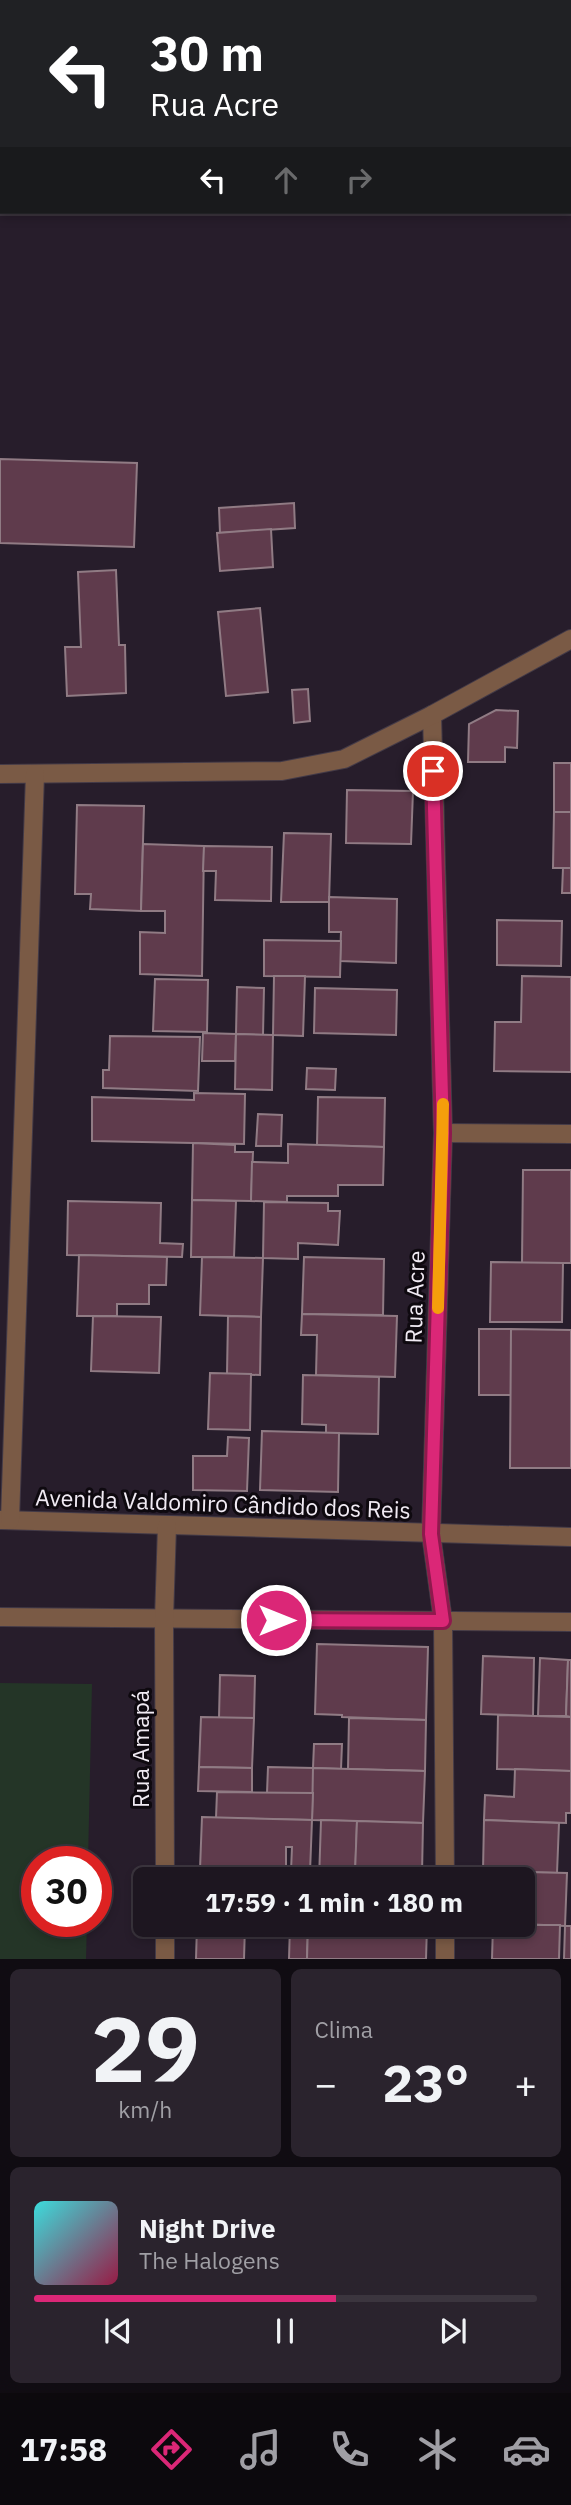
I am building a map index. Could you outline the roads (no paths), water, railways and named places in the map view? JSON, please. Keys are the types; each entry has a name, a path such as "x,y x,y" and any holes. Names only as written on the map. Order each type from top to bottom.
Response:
{"street":[{"path":"0,774 282,771 344,759 432,715 571,639"},
{"name":"Rua Acre","path":"432,715 443,1133 431,1534 443,1621 445,1867"},
{"path":"5,1520 35,774"},
{"path":"443,1133 571,1134"},
{"name":"Avenida Valdomiro Cândido dos Reis","path":"5,1520 571,1538"},
{"name":"Rua Amapá","path":"165,1867 164,1619 167,1526"},
{"path":"0,1617 571,1622"},
{"path":"165,1937 165,1959"},
{"path":"445,1937 445,1959"}]}
